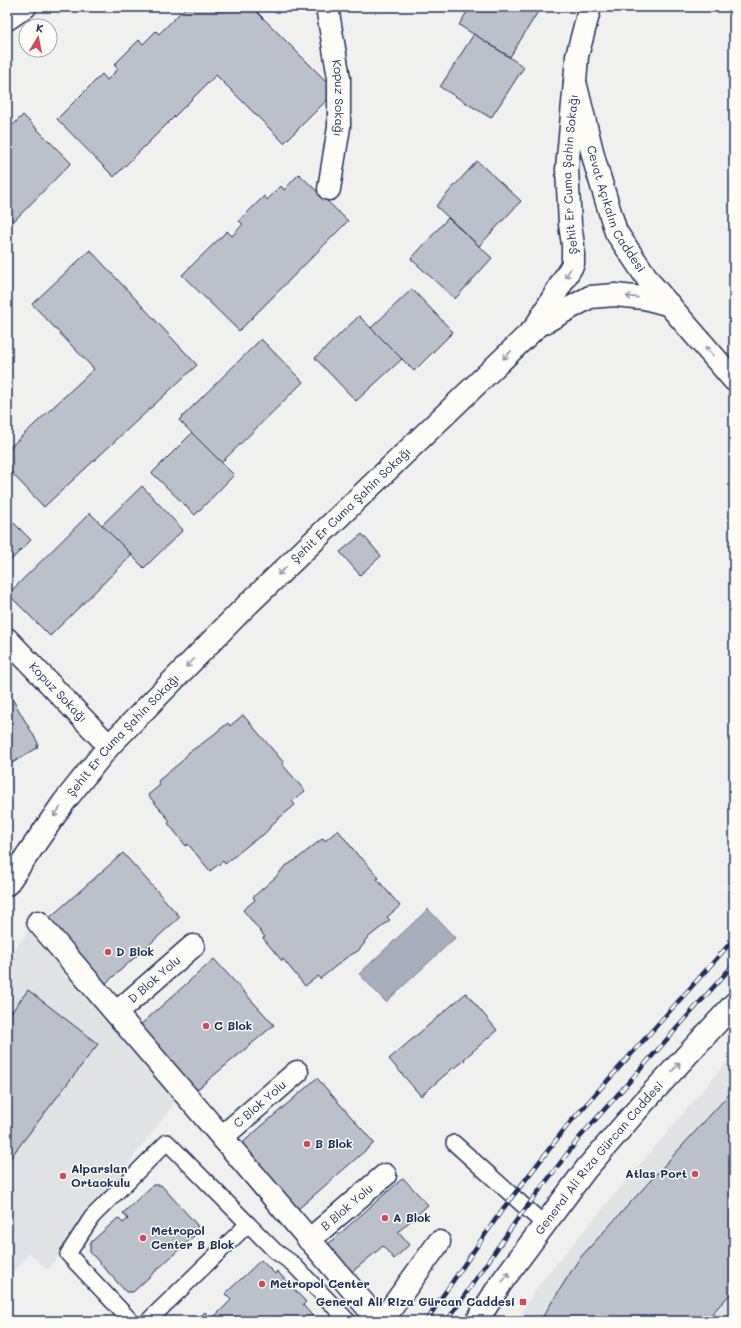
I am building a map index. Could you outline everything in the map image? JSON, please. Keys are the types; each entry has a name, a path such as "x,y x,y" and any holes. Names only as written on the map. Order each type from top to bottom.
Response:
{"street":[{"path":"7,19 25,7"},
{"name":"Kopuz Sokağı","path":"327,7 339,78 339,127 330,188"},
{"name":"Cevat Açıkalın Caddesi","path":"590,7 577,56 575,82 595,163 616,232 651,284 734,380"},
{"name":"Şehit Er Cuma Şahin Sokağı","path":"7,884 64,802 109,746 241,611 535,328 573,264 574,245 570,224 567,169 575,82"},
{"path":"535,328 590,297 622,296 644,298 670,305"},
{"name":"Kopuz Sokağı","path":"7,639 109,746"},
{"path":"38,922 381,1321 439,1242"},
{"name":"D Blok Yolu","path":"116,1013 193,946"},
{"name":"General Ali Rıza Gürcan Caddesi","path":"477,1321 501,1283 586,1169 642,1103 734,1004"},
{"name":"C Blok Yolu","path":"222,1137 298,1072"},
{"name":"B Blok Yolu","path":"310,1240 385,1174"}],"lane":[{"path":"131,1321 68,1254 92,1217 167,1142 274,1251 292,1263 348,1321"},
{"path":"454,1143 545,1225"},
{"path":"148,1321 248,1224"}],"shaded area":[{"name":"Alparslan Ortaokulu","path":"29,930 178,1098 48,1270 29,1253 7,1280 7,961"},
{"name":"Atlas Port","path":"734,1053 734,1321 516,1321 540,1283"}],"water":[{"path":"428,909 455,938 386,1002 359,974"}],"building":[{"path":"186,7 252,7 336,91 284,143 216,75 114,177 57,119 102,74 107,80 118,69 114,65 139,40 143,44 156,31 159,34"},
{"path":"470,7 535,7 539,10 510,57 459,25"},
{"path":"474,34 524,67 491,118 440,87"},
{"path":"23,115 71,163 7,228 7,131"},
{"path":"477,161 521,201 479,246 436,206"},
{"path":"299,174 348,221 239,331 182,275 227,231 232,236 243,224 239,221 264,196 267,200 281,186 284,190"},
{"path":"448,218 492,258 455,299 411,259"},
{"path":"90,250 197,365 44,507 7,468 7,450 94,369 32,304"},
{"path":"412,289 453,332 414,371 371,328"},
{"path":"359,316 402,359 356,401 315,358"},
{"path":"261,339 303,382 221,463 179,420"},
{"path":"192,433 234,475 195,515 152,473"},
{"path":"142,486 183,530 144,568 102,525"},
{"path":"90,513 132,555 50,636 8,594"},
{"path":"7,516 31,540 7,564"},
{"path":"362,534 381,556 360,575 340,552"},
{"path":"7,690 38,743 37,748 7,766"},
{"path":"243,715 284,763 282,764 305,791 292,801 295,805 271,825 263,835 225,864 223,861 210,871 188,844 186,846 168,823 170,821 148,795 160,785 158,781 182,761 189,752 228,723 230,726"},
{"path":"338,830 360,858 361,857 379,878 377,879 400,906 387,917 390,920 365,940 364,944 358,951 347,957 320,979 318,976 305,986 283,959 282,961 263,938 265,937 243,910 255,900 253,897 277,876 284,867 297,859 323,838 325,841"},
{"name":"D Blok","path":"123,853 180,917 104,985 48,919"},
{"name":"C Blok","path":"214,959 274,1025 194,1092 138,1027"},
{"path":"28,990 98,1044 7,1162 7,1018"},
{"path":"466,993 497,1030 464,1059 465,1060 455,1068 454,1067 421,1096 389,1059"},
{"name":"B Blok","path":"317,1078 374,1143 297,1210 240,1145"},
{"name":"Atlas Port","path":"734,1089 734,1290 705,1321 540,1321 579,1259"},
{"name":"A Blok","path":"403,1178 428,1205 398,1232 409,1245 394,1259 383,1246 352,1272 327,1245"},
{"name":"Metropol Center B Blok","path":"153,1185 161,1185 197,1225 197,1233 133,1292 126,1292 90,1252 90,1243 118,1218 123,1223 128,1219 123,1213"},
{"name":"Metropol Center","path":"261,1260 275,1274 277,1271 306,1302 303,1305 316,1320 315,1321 195,1321 205,1312 211,1320 231,1300 225,1294"}],"railway":[{"path":"427,1321 437,1304 502,1210 567,1126 734,939"},
{"path":"447,1321 516,1221 580,1137 734,964"}],"place":[{"name":"D Blok","path":"108,952"},
{"name":"C Blok","path":"206,1026"},
{"name":"B Blok","path":"307,1144"},
{"name":"Atlas Port","path":"695,1174"},
{"name":"Alparslan Ortaokulu","path":"63,1176"},
{"name":"A Blok","path":"385,1218"},
{"name":"Metropol Center B Blok","path":"143,1238"},
{"name":"Metropol Center","path":"262,1284"},
{"name":"General Ali Riza Gürcan Caddesi","path":"523,1302"}]}
